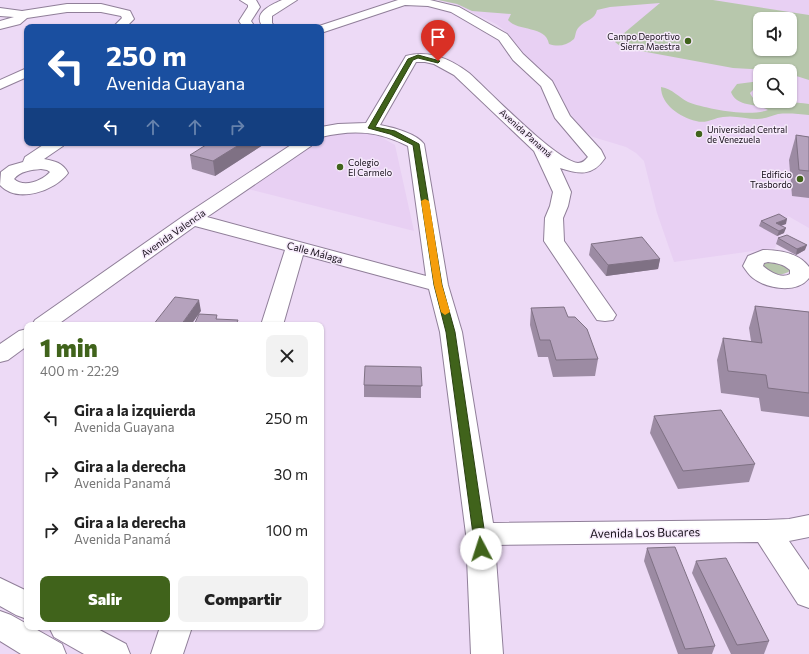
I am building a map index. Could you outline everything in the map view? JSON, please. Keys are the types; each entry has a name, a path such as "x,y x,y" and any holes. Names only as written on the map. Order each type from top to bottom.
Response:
{"street":[{"path":"246,0 253,3 254,7 245,21 247,24"},
{"path":"267,24 266,15 271,10 291,0"},
{"name":"Avenida Panamá","path":"324,28 391,5 405,2 428,3 455,9 503,37 518,58 547,84 563,118 595,153 597,158 588,168 575,168 557,160 542,150 463,75 438,61 418,57 411,59 371,128"},
{"path":"0,12 12,12 20,15 68,8 101,8 126,14 128,19 122,24"},
{"path":"0,25 20,19 20,15"},
{"path":"0,85 24,73"},
{"path":"324,131 339,128 371,128 392,133 416,144 438,285 451,332 480,534 487,654"},
{"path":"32,165 31,161 35,157 52,146"},
{"name":"Avenida Valencia","path":"47,322 192,219 301,146"},
{"path":"542,150 562,192 559,206 554,218 554,241 605,315"},
{"name":"Calle Málaga","path":"192,219 438,285"},
{"path":"273,322 296,247"},
{"path":"3,350 24,338"},
{"name":"Avenida Los Bucares","path":"480,534 766,531 789,530 809,526"},
{"path":"766,531 809,595"},
{"path":"0,591 24,604"},
{"path":"0,625 50,654"},
{"path":"70,630 114,654"},
{"path":"167,654 175,630"}],"shaded area":[{"name":"Universidad Central de Venezuela","path":"438,0 809,0 809,228 788,216 775,248 674,262 657,213 644,161 636,153 626,147 593,137 584,131 569,112 560,94 550,80 538,67 519,54 509,35 496,24 457,5"},
{"name":"Colegio El Carmelo","path":"360,132 379,136 395,145 414,231 248,189 308,146 324,146 324,137 334,133"}],"green space":[{"name":"Campo Deportivo Sierra Maestra","path":"438,0 713,0 790,12 753,12 753,56 797,56 797,13 809,15 809,80 797,76 797,64 753,64 753,69 733,68 630,49 620,46 615,42 660,3 610,7 597,10 592,18 578,28 574,39 559,46 549,44 547,38 537,31 513,24 508,20 511,14 472,11 457,4"},
{"path":"753,82 753,90 750,93 753,98 753,105 737,100 734,97 731,92 737,84"},
{"path":"661,87 669,89 688,102 696,105 728,111 750,113 768,110 763,108 797,108 797,102 809,104 809,115 778,114 757,119 727,117 700,122 684,117 672,109 664,99"},
{"path":"764,259 789,265 790,271 783,274 776,274 763,270 760,261"}],"building":[{"path":"796,135 809,137 809,171 799,170"},
{"path":"204,146 237,146 213,161 190,155"},
{"path":"779,214 787,219 776,223 786,228 779,231 761,221"},
{"path":"787,235 807,245 797,249 778,238"},
{"path":"642,237 660,259 608,265 591,244"},
{"path":"175,297 199,300 183,322 155,322"},
{"path":"755,306 809,312 809,393 768,388 766,375 728,371 723,338 762,343"},
{"path":"564,307 568,317 575,317 587,329 598,359 556,360 550,340 540,340 531,308"},
{"path":"199,314 217,315 216,319 238,320 237,322 195,322"},
{"path":"365,366 421,367 422,386 364,385"},
{"path":"721,410 755,464 683,471 654,416"},
{"path":"675,547 715,646 685,649 647,548"},
{"path":"726,558 769,641 737,645 696,561"}],"slow traffic":[{"path":"425,201 438,285 445,312"}],"place":[{"name":"Campo Deportivo Sierra Maestra","path":"688,41"},
{"name":"Universidad Central de Venezuela","path":"699,134"},
{"name":"Colegio El Carmelo","path":"340,167"},
{"name":"Edificio Trasbordo","path":"800,179"}],"route":[{"path":"438,61 418,57 411,59 371,128 392,133 416,144 438,285 451,332 481,549"}]}
